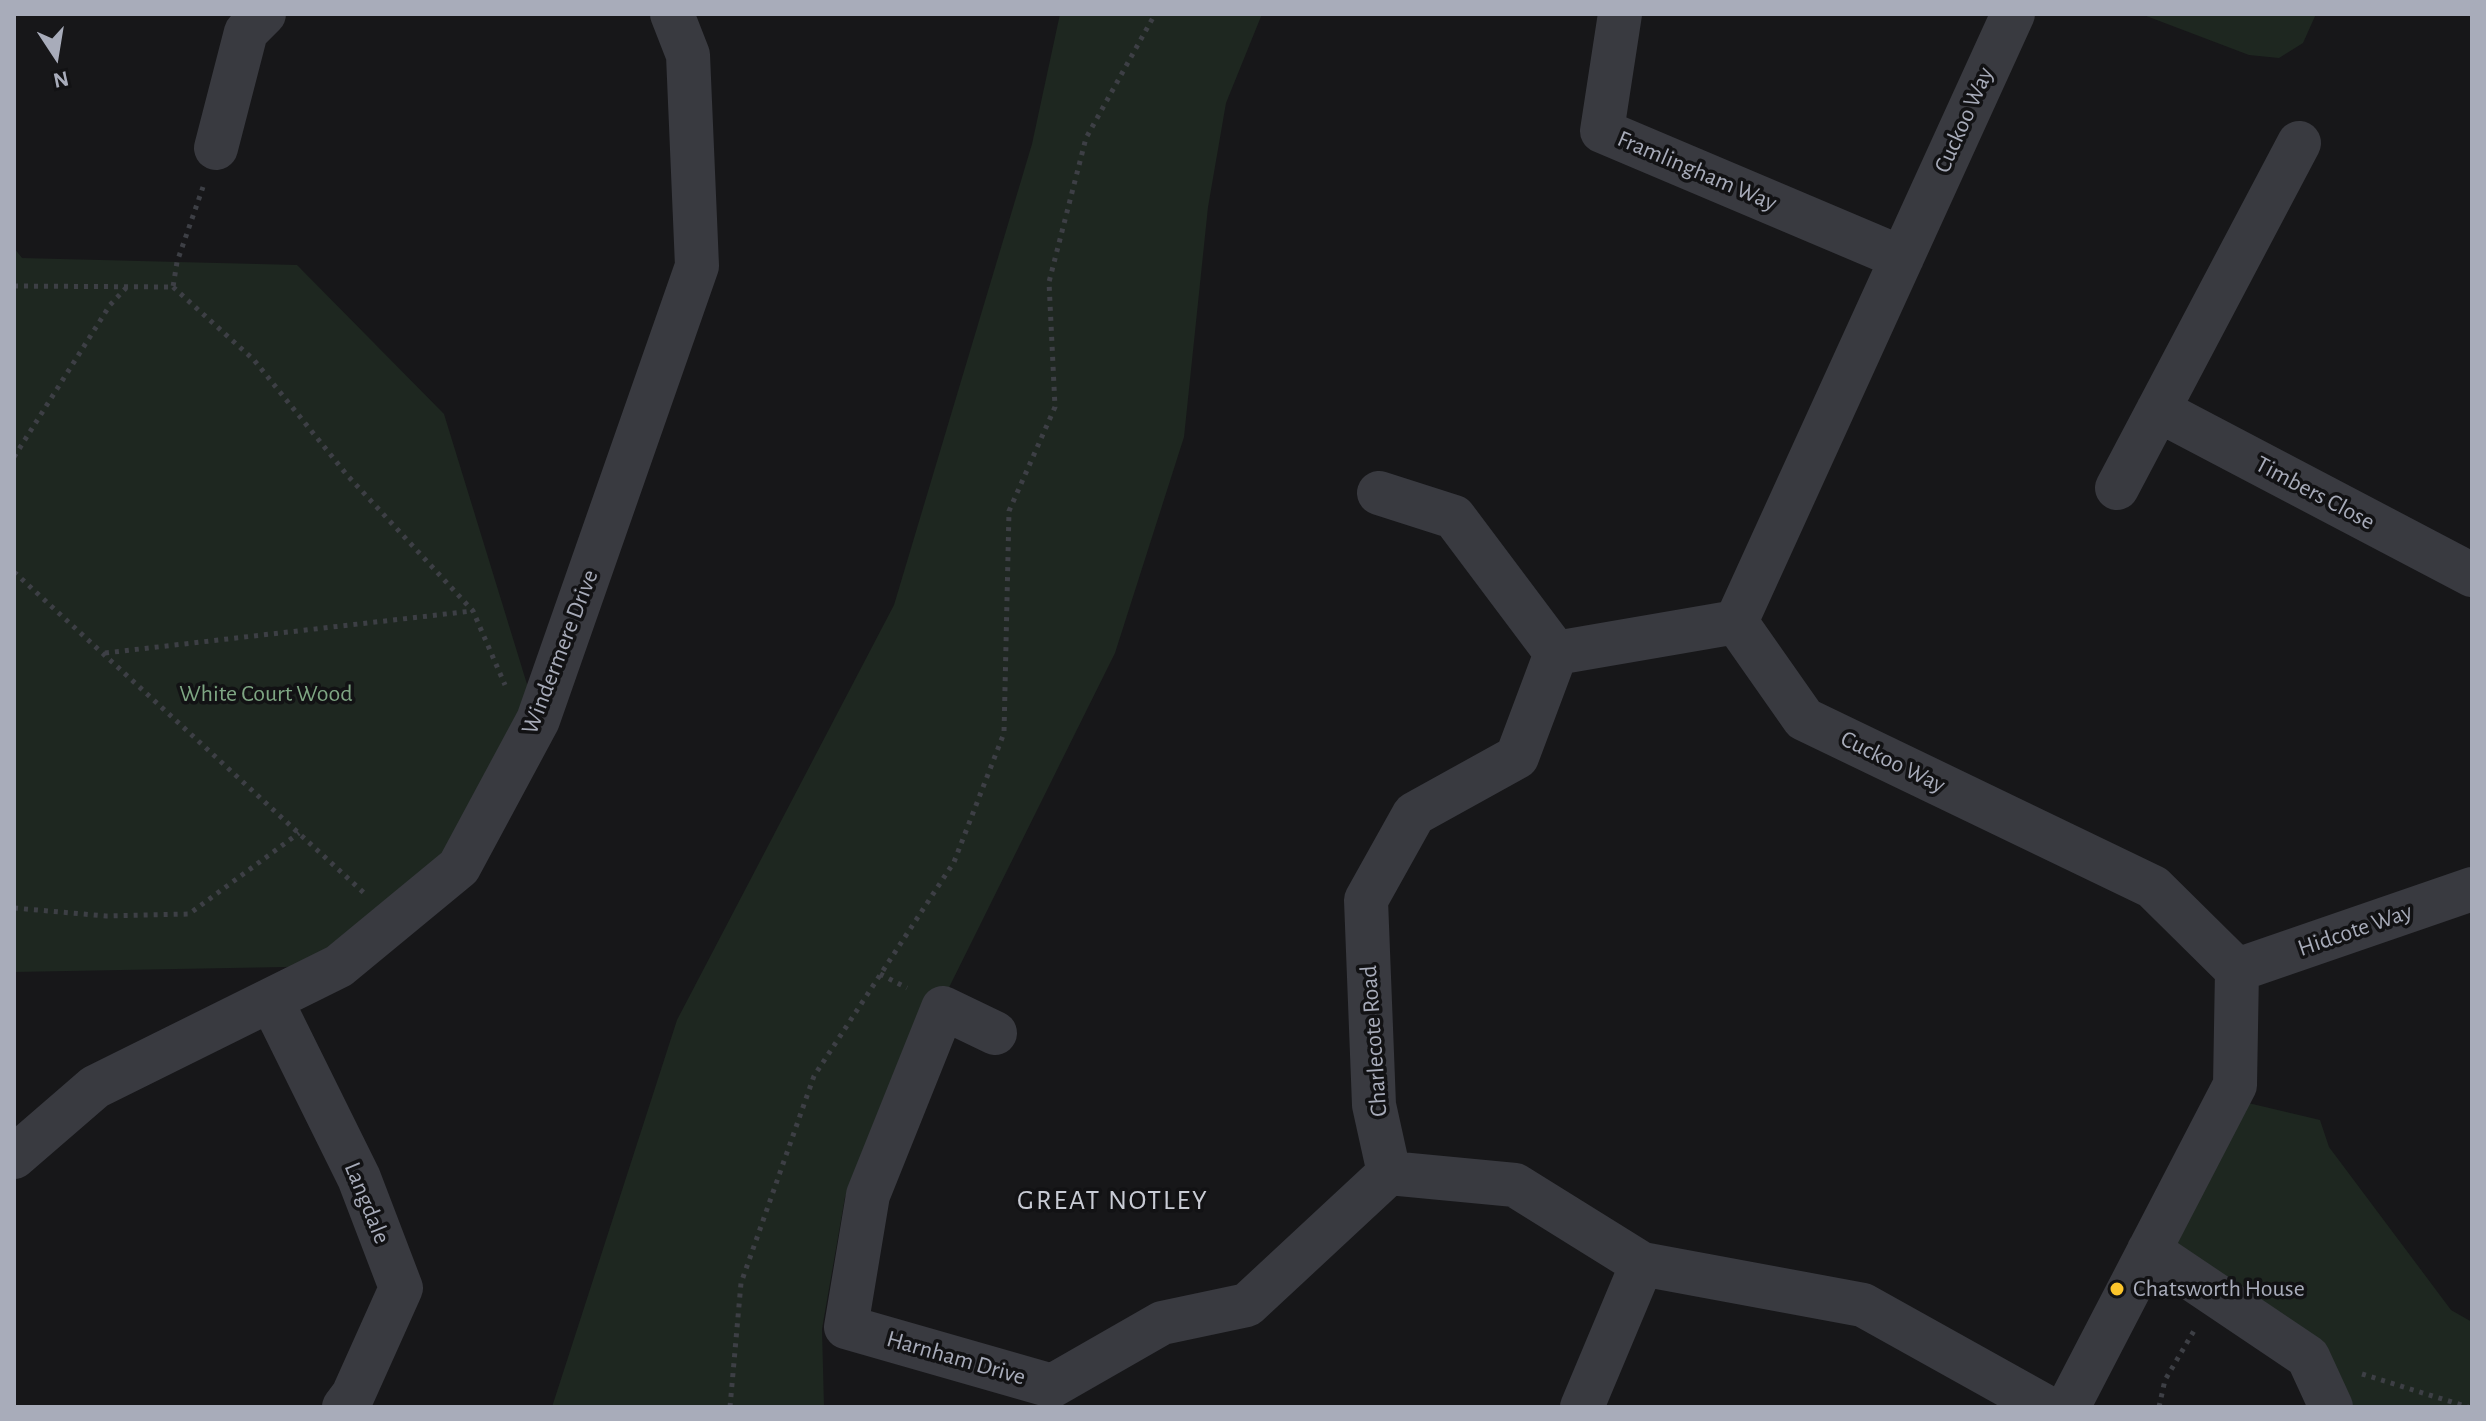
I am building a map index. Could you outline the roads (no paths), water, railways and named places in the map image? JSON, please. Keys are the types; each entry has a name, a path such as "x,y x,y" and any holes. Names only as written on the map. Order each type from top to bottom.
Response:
{"street":[{"path":"216,148 246,32 264,14"},
{"name":"Windermere Drive","path":"14,1157 95,1087 339,966 459,867 538,720 697,266 688,55 672,14"},
{"name":"Framlingham Way","path":"1620,14 1602,131 1902,258"},
{"name":"Cuckoo Way","path":"2013,14 1736,622 1804,719 2153,887 2237,970"},
{"path":"2117,488 2299,143"},
{"name":"Timbers Close","path":"2158,410 2472,575"},
{"path":"1379,493 1454,517 1556,653 1736,622"},
{"name":"Charlecote Road","path":"1389,1173 1374,1105 1366,900 1414,814 1517,757 1556,653"},
{"name":"Hidcote Way","path":"2237,970 2472,889"},
{"path":"2068,1407 2235,1085 2237,970"},
{"name":"Langdale","path":"271,1000 359,1178 401,1288 353,1395 344,1407"},
{"name":"Harnham Drive","path":"995,1033 943,1008 868,1195 846,1327 1052,1386 1162,1323 1247,1305 1389,1173"},
{"path":"1389,1173 1515,1185 1642,1264 1863,1305 2046,1407"},
{"path":"2149,1250 2308,1357 2331,1407"},
{"path":"1582,1407 1642,1264"}],"place":[{"name":"Chatsworth House","path":"2117,1289"}],"district":[{"name":"GREAT NOTLEY","path":"1113,1201"}],"park label":[{"name":"White Court Wood","path":"266,694"}]}
